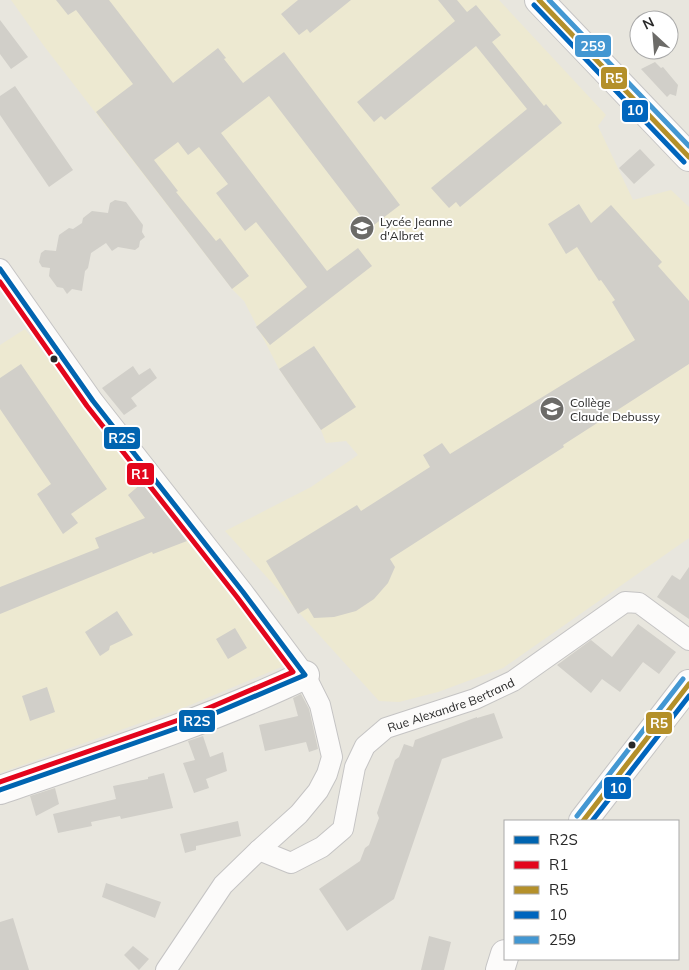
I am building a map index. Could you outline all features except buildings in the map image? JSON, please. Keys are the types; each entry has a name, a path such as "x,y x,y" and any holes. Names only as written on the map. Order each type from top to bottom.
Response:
{"main road":[{"path":"539,0 689,157"},
{"path":"0,790 136,743 221,711 305,675"},
{"path":"584,820 689,684"},
{"path":"500,970 504,957"}],"street":[{"path":"0,269 92,401 243,592 305,675 320,705 332,757 327,774 318,791 299,814 223,885 166,970"},
{"name":"Rue Alexandre Bertrand","path":"259,850 291,863 322,847 343,829 355,767 365,746 386,728 475,699 513,681 625,602 640,603 689,640"}],"shaded area":[{"path":"11,0 499,0 606,115 598,126 633,200 671,190 689,207 689,538 503,668 438,692 399,702 379,701 225,531 311,487 358,455 346,441 326,443 321,430 279,369 244,301 232,289 44,46"},
{"path":"25,329 286,665 188,706 0,773 0,345"}],"transit line":[{"name":"R5","path":"539,0 689,157"},
{"name":"259","path":"549,0 689,146"},
{"name":"10","path":"534,5 684,162"},
{"name":"R2S","path":"0,269 93,401 243,592 305,675 192,723 0,790"},
{"name":"R1","path":"0,282 87,406 237,597 293,672 190,716 0,782"},
{"name":"259","path":"577,816 683,679"},
{"name":"R5","path":"584,820 689,684"},
{"name":"10","path":"593,820 689,696"}],"place":[{"name":"Lycée Jeanne d'Albret","path":"362,228"},
{"name":"Collège Claude Debussy","path":"552,409"}]}
